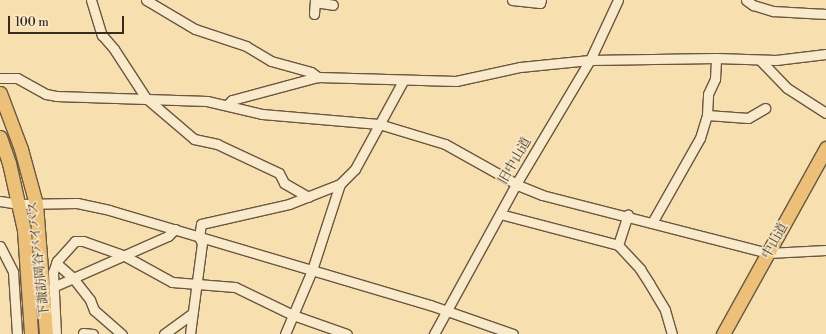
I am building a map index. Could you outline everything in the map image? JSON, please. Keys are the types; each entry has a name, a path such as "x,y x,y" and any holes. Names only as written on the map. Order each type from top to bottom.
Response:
{"highway":[{"name":"下諏訪岡谷バイパス","path":"0,93 21,149 36,204 46,334"},
{"name":"下諏訪岡谷バイパス","path":"0,137 20,204 24,230 31,334"},
{"name":"中山道","path":"723,334 826,148"}],"street":[{"path":"91,0 102,35 114,49 146,98 194,139 217,144 279,173 284,183 308,196"},
{"path":"146,0 195,29 246,46 271,62 311,72 318,77"},
{"path":"512,0 540,3 541,0"},
{"name":"旧中山道","path":"434,334 516,184 590,60 618,0"},
{"path":"746,0 753,5 772,11 826,14"},
{"path":"314,14 315,1 333,5"},
{"path":"227,105 232,100 318,77 404,81 456,81 520,67 590,60 716,58 760,60 826,54"},
{"path":"652,221 691,156 707,115 708,94 715,79 716,58"},
{"path":"760,60 787,88 826,113"},
{"path":"0,78 17,78 46,94 56,96 207,101 262,114 379,124 445,144 516,184 542,195 652,221 768,253 826,250"},
{"path":"190,334 202,243 199,237 201,224 289,204 340,184 355,169 404,81"},
{"path":"707,115 748,118 764,108"},
{"path":"285,334 312,270 340,184"},
{"path":"0,201 20,204 78,203 175,229 446,310 513,334"},
{"path":"500,214 618,245 640,269 649,283 665,310 672,334"},
{"path":"618,245 628,215"},
{"path":"53,287 168,236 175,229"},
{"path":"56,334 53,287 56,263 74,242 83,241 123,255 172,282 235,287 293,315 347,334"},
{"path":"0,246 13,272 13,299 17,334"},
{"path":"56,263 73,278 90,300 94,310 122,334"},
{"path":"164,334 192,314"},
{"path":"83,332 93,334"}]}
